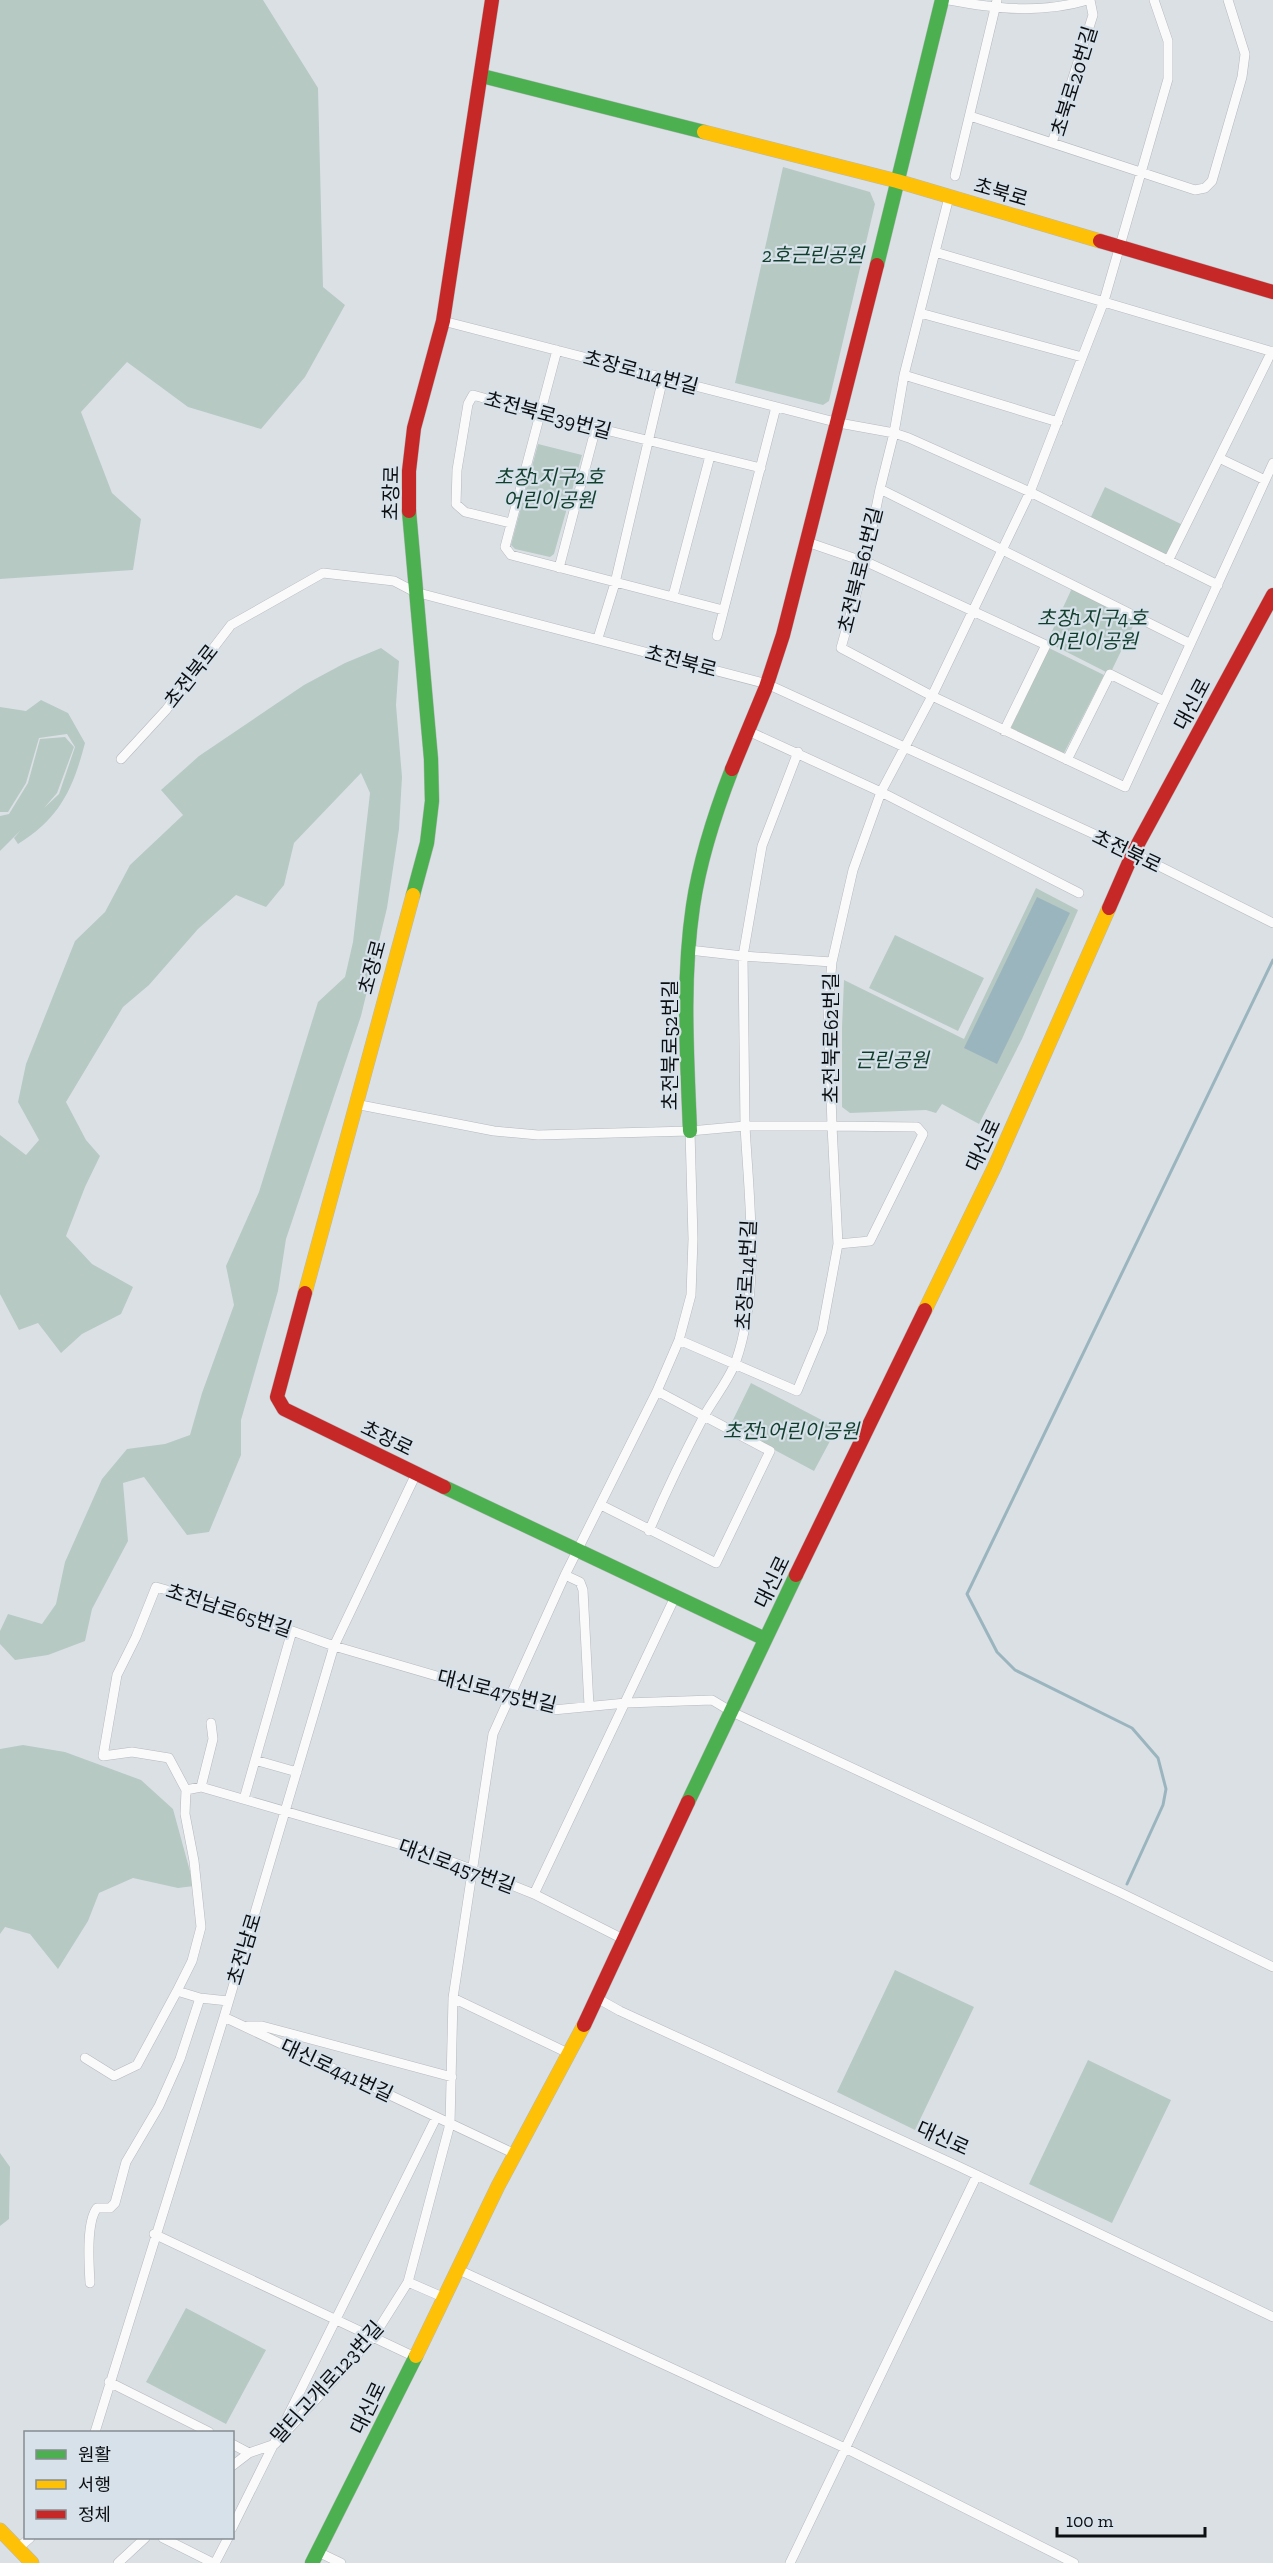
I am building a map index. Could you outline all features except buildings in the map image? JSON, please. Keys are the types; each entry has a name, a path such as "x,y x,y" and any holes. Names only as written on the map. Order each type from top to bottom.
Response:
{"street":[{"name":"초장로","path":"492,0 443,321 414,428 409,471 409,521 432,801 427,843 278,1397 284,1409 576,1551 765,1639"},
{"path":"897,181 942,0"},
{"name":"초북로20번길","path":"949,0 997,4 1025,11 1065,7 1089,0 1093,15 1052,143 1195,190 1205,188 1212,181 1242,77 1245,54 1228,0"},
{"path":"906,748 1030,492 1104,301 1168,79 1168,41 1154,0"},
{"path":"955,176 997,4"},
{"name":"초북로","path":"482,76 897,181 1273,292"},
{"path":"970,116 1052,143"},
{"name":"초전북로52번길","path":"832,1126 745,1126 690,1131 687,1042 689,950 699,874 721,796 767,684 839,423 897,181"},
{"path":"880,489 894,433 904,375 950,197"},
{"path":"935,252 1273,352 1168,561"},
{"path":"920,313 1082,357"},
{"name":"초장로114번길","path":"443,321 839,423"},
{"path":"557,350 505,547 511,555 723,610"},
{"path":"904,375 1058,422"},
{"path":"598,638 615,583 663,378"},
{"name":"초전북로39번길","path":"510,523 465,512 456,504 457,470 468,404 472,395 761,468"},
{"path":"717,636 776,407"},
{"path":"839,423 894,433 1030,492 1218,585"},
{"path":"559,568 596,427"},
{"path":"674,596 710,456"},
{"path":"1219,458 1265,480"},
{"name":"초전북로61번길","path":"1189,643 880,489 866,562 841,648 932,696 1125,787 1273,463"},
{"path":"807,542 866,562 1046,645 1004,730"},
{"name":"초전북로","path":"121,759 166,710 231,625 323,573 394,581 415,592 767,684 1133,853 1273,923"},
{"name":"대신로","path":"315,2558 459,2270 514,2154 570,2054 765,1639 994,1168 1133,853 1273,595"},
{"path":"1067,760 1110,674 1164,701"},
{"path":"748,731 881,792 1079,893"},
{"name":"초전북로62번길","path":"735,1363 797,1391 822,1331 838,1244 828,1006 832,962 853,870 881,792 906,748"},
{"path":"745,1126 743,956 762,846 798,752"},
{"path":"689,950 832,962"},
{"path":"355,1104 494,1131 528,1134 690,1131 693,1239 691,1295 679,1340 657,1391 576,1551 493,1734 453,1998 450,2124 408,2282 445,2298"},
{"name":"초장로14번길","path":"705,1416 735,1363 745,1331 751,1252 745,1126"},
{"name":"초전북로62번길","path":"832,1126 917,1127 923,1134 870,1241 838,1244"},
{"path":"679,1340 735,1363"},
{"path":"601,1505 716,1563 770,1451 657,1391"},
{"path":"649,1531 666,1491 705,1416"},
{"name":"초전남로","path":"96,2431 154,2234 224,2017 334,1646 416,1474"},
{"path":"565,1575 580,1582 583,1590 588,1706"},
{"name":"초전남로65번길","path":"186,1790 169,1758 132,1752 103,1756 117,1675 136,1637 156,1587 220,1605 334,1646"},
{"path":"534,1894 627,1703 675,1597"},
{"path":"244,1799 292,1631"},
{"name":"대신로475번길","path":"334,1646 553,1710 627,1703 712,1700 732,1712"},
{"path":"732,1712 1119,1892 1273,1967"},
{"path":"85,2058 114,2076 122,2075 137,2065 192,1961 201,1927 186,1814 186,1790 201,1787 213,1739 211,1723"},
{"path":"255,1761 297,1772"},
{"name":"대신로457번길","path":"201,1787 419,1850 534,1894 623,1939"},
{"path":"177,1991 200,1998 228,2001"},
{"name":"대신로","path":"596,1997 630,2015 977,2175 1273,2317"},
{"path":"90,2283 89,2229 92,2215 97,2208 110,2208 115,2203 126,2162 167,2089 180,2059 200,1998"},
{"path":"453,1998 570,2054"},
{"name":"대신로441번길","path":"224,2017 514,2154"},
{"path":"245,2026 262,2026 452,2077"},
{"path":"234,2525 436,2118"},
{"path":"790,2563 977,2175"},
{"path":"154,2234 415,2357"},
{"path":"459,2270 845,2448 1074,2563"},
{"name":"말티고개로123번길","path":"234,2464 249,2453 275,2444 374,2336 408,2282"},
{"path":"110,2382 205,2431"},
{"path":"234,2445 249,2453"},
{"path":"0,2530 33,2563"},
{"path":"17,2549 29,2539"},
{"path":"118,2563 144,2539"},
{"path":"165,2539 214,2563 227,2539"},
{"path":"315,2558 341,2563"}],"green space":[{"path":"0,0 263,0 318,88 323,287 345,305 305,377 261,429 188,407 127,362 81,412 112,493 141,519 133,570 0,579"},
{"name":"2호근린공원","path":"783,167 870,192 875,204 829,401 823,405 735,383"},
{"name":"초장1지구2호 어린이공원","path":"538,444 582,455 554,554 550,557 515,549 511,545"},
{"path":"1105,487 1183,525 1167,559 1089,521"},
{"name":"초장1지구4호 어린이공원","path":"1073,586 1137,618 1110,674 1047,642"},
{"path":"381,648 399,661 396,705 402,777 399,829 387,908 361,1016 286,1239 278,1291 241,1420 241,1455 209,1532 187,1535 144,1477 123,1483 128,1541 92,1609 85,1641 48,1655 15,1660 0,1644 0,1631 8,1614 42,1624 56,1604 65,1562 102,1479 127,1449 165,1444 190,1435 202,1393 234,1305 226,1266 259,1192 318,1002 345,977 353,942 370,793 361,773 294,843 284,885 266,907 236,895 198,929 149,985 123,1007 66,1102 86,1140 100,1156 66,1236 92,1264 133,1287 121,1314 82,1334 61,1353 38,1323 19,1330 0,1294 0,1135 26,1155 39,1140 18,1102 26,1064 75,941 105,912 130,865 183,815 161,790 199,756 304,685 345,663"},
{"path":"1049,648 1104,675 1064,753 1011,728"},
{"path":"41,700 68,713 85,743 70,788 54,813 44,824 18,844 14,838 21,830 0,851 0,816 9,814 28,783 40,739 65,737 74,747 57,793 44,808 59,794 75,747 67,734 39,738 26,783 8,812 0,812 0,707 26,711"},
{"name":"근린공원","path":"1036,888 1078,910 1022,1039 979,1124 942,1104 936,1113 926,1110 850,1113 842,1107 844,980 964,1039"},
{"path":"895,935 984,978 958,1031 869,988"},
{"name":"초전1어린이공원","path":"751,1383 837,1428 814,1471 730,1426"},
{"path":"23,1745 65,1752 141,1780 173,1809 194,1886 178,1888 133,1878 99,1893 88,1921 58,1969 30,1934 5,1927 0,1934 0,1749"},
{"path":"895,1970 974,2007 915,2130 837,2092"},
{"path":"1088,2060 1171,2100 1112,2223 1029,2184"},
{"path":"0,2153 10,2167 9,2219 0,2226"},
{"path":"186,2308 266,2350 226,2424 146,2382"}],"water":[{"path":"1037,897 1070,913 997,1064 964,1048"}],"waterway":[{"path":"1127,1884 1163,1805 1166,1789 1158,1758 1132,1728 1015,1670 997,1652 967,1594 1273,960"}],"traffic: fast":[{"path":"877,265 942,0"},
{"path":"482,76 704,132"},
{"path":"409,511 431,759 432,801 427,843 413,895"},
{"path":"690,1131 686,1018 687,962 693,906 704,853 732,769"},
{"path":"444,1487 765,1639"},
{"path":"688,1802 796,1575"},
{"path":"312,2563 416,2356"}],"traffic: slow":[{"path":"704,132 897,181 1100,241"},
{"path":"305,1293 413,895"},
{"path":"925,1310 994,1168 1109,908"},
{"path":"416,2356 498,2186 584,2025"},
{"path":"0,2530 32,2563"}],"traffic: jam":[{"path":"409,511 409,471 414,428 443,321 492,0"},
{"path":"1100,241 1273,292"},
{"path":"732,769 766,687 783,635 877,265"},
{"path":"1109,908 1133,853 1273,595"},
{"path":"305,1293 277,1397 284,1409 444,1487"},
{"path":"796,1575 925,1310"},
{"path":"584,2025 688,1802"}]}
